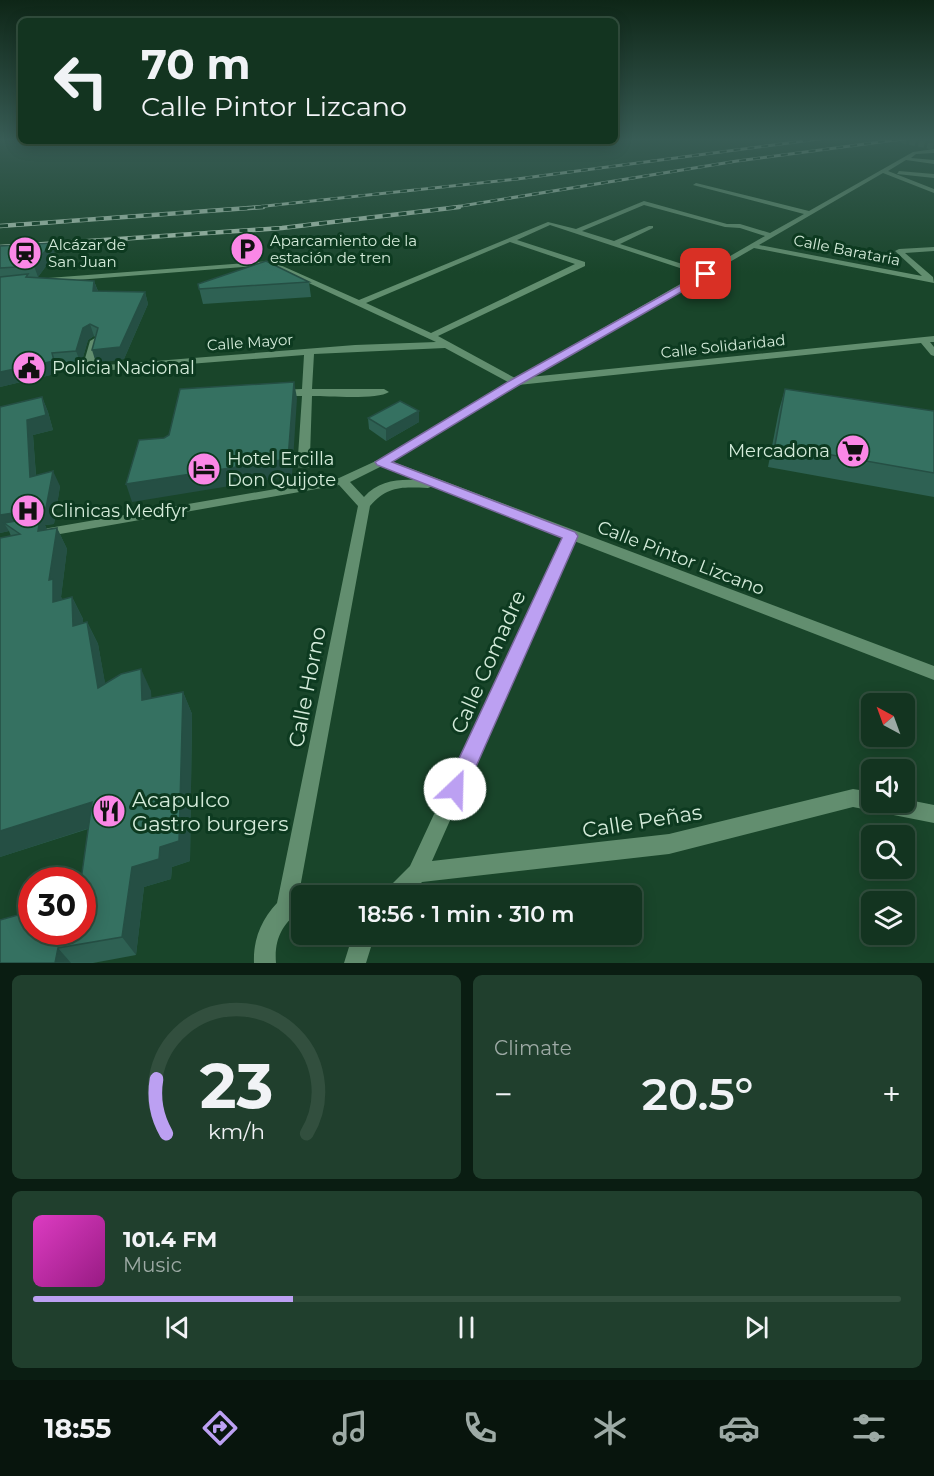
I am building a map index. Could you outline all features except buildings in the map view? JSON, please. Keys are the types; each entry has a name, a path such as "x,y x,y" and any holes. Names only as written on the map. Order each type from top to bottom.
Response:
{"street":[{"path":"35,534 342,481 382,462 515,382 862,183"},
{"path":"913,183 934,191"},
{"path":"696,185 810,213"},
{"path":"577,231 644,203 727,226 740,226 771,235"},
{"path":"361,303 550,223 706,274"},
{"path":"616,243 651,227"},
{"path":"431,336 582,264 508,239"},
{"name":"Calle Barataria","path":"754,246 933,281"},
{"path":"933,281 899,251 934,249"},
{"path":"47,281 271,263 431,336 515,382"},
{"path":"929,340 934,353"},
{"name":"Calle Solidaridad","path":"515,382 929,340"},
{"name":"Calle Mayor","path":"95,341 87,369 355,348 444,345"},
{"path":"304,456 305,392 309,353"},
{"path":"271,394 305,392 345,395 384,392"},
{"name":"Calle Pintor Lizcano","path":"382,462 570,536 934,673"},
{"path":"303,474 304,487"},
{"path":"342,481 364,506 372,494 391,484 439,484"},
{"name":"Calle Horno","path":"297,885 364,506"},
{"name":"Calle Comadre","path":"417,873 570,536"},
{"name":"Calle Peñas","path":"417,873 669,844 853,798 861,799"},
{"path":"915,810 934,814"},
{"path":"405,885 417,873"},
{"path":"265,963 267,935 274,920 291,905"},
{"path":"355,963 360,945"}],"tunnel":[{"path":"304,456 304,474"}],"railway":[{"path":"247,208 480,183"},
{"path":"449,208 603,183"},
{"path":"0,226 263,207"},
{"path":"0,247 282,228 459,207"}],"place":[{"name":"Aparcamiento de la estación de tren","path":"247,249"},
{"name":"Alcázar de San Juan","path":"25,253"},
{"name":"Policia Nacional","path":"29,368"},
{"name":"Mercadona","path":"853,451"},
{"name":"Hotel Ercilla Don Quijote","path":"204,469"},
{"name":"Clinicas Medfyr","path":"28,511"},
{"name":"Acapulco Gastro burgers","path":"109,811"}],"route":[{"path":"455,789 570,536 382,462 515,382 706,274"}]}
